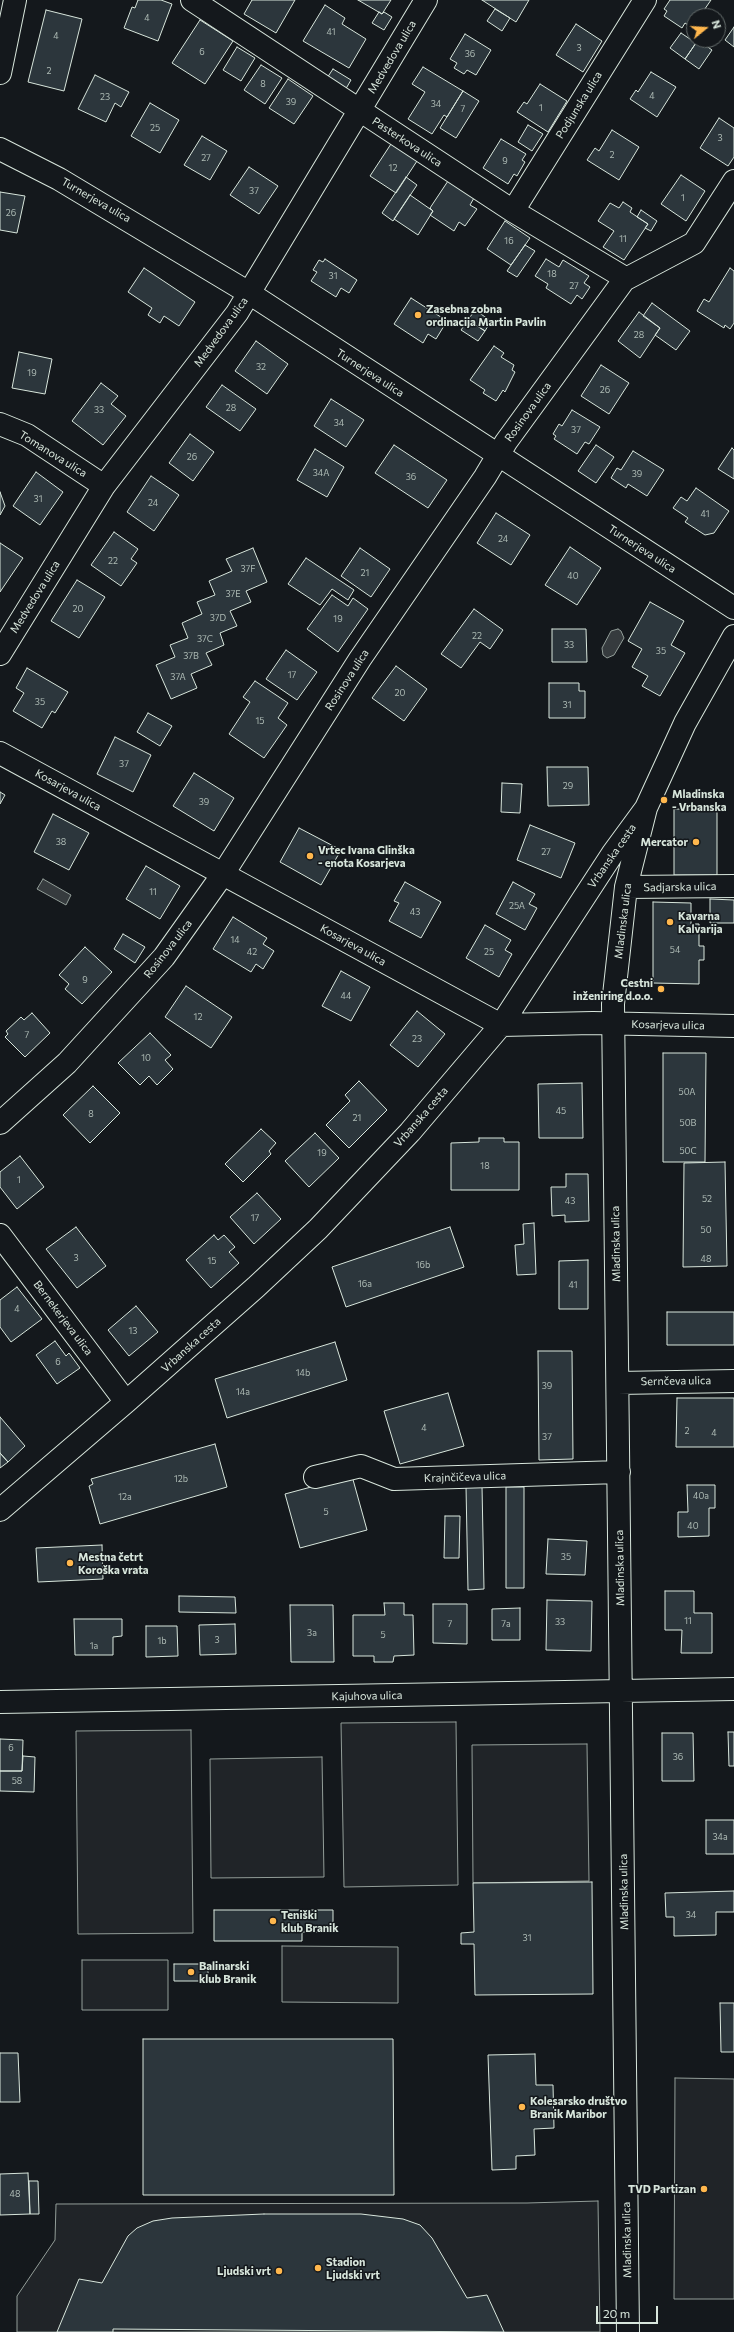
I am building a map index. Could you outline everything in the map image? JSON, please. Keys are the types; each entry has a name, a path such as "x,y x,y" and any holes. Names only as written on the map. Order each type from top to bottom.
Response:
{"street":[{"path":"0,73 15,0"},
{"name":"Medvedova ulica","path":"0,654 104,486 237,313 426,0"},
{"name":"Podjunska ulica","path":"513,211 645,0"},
{"name":"Pasterkova ulica","path":"197,1 360,111 513,211 625,278"},
{"name":"Turnerjeva ulica","path":"0,149 66,182 249,293 498,457 734,608"},
{"name":"Rosinova ulica","path":"0,1123 67,1063 126,1001 164,957 223,874 360,659 498,457 506,442 625,278 694,243 734,181"},
{"name":"Tomanova ulica","path":"0,424 27,435 104,486"},
{"name":"Vrbanska cesta","path":"0,1510 126,1402 318,1229 410,1132 501,1025 614,853 646,808 685,723 733,642"},
{"name":"Kosarjeva ulica","path":"0,753 501,1025 613,1024 734,1026"},
{"name":"Mladinska ulica","path":"628,2332 622,1690 613,1004 626,887 646,808"},
{"name":"Sadjarska ulica","path":"626,887 734,886"},
{"name":"Bernekerjeva ulica","path":"0,1235 126,1402"},
{"name":"Sernčeva ulica","path":"618,1383 734,1381"},
{"name":"Krajnčičeva ulica","path":"315,1477 361,1466 394,1480 619,1472"},
{"name":"Kajuhova ulica","path":"0,1702 734,1689"}],"shaded area":[{"path":"618,629 621,631 624,638 614,655 607,658 603,655 602,648 611,631"},
{"path":"43,879 71,895 66,905 37,889"},
{"path":"456,1722 458,1885 344,1887 341,1723"},
{"path":"191,1730 193,1933 78,1934 76,1731"},
{"path":"587,1744 589,1881 473,1883 472,1745"},
{"path":"322,1757 324,1877 211,1878 210,1759"},
{"path":"282,1946 398,1947 398,2003 282,2002"},
{"path":"82,1960 168,1960 168,2010 82,2010"},
{"name":"TVD Partizan","path":"675,2078 734,2079 734,2299 674,2299"},
{"name":"Stadion Ljudski vrt","path":"598,2201 600,2332 17,2332 17,2296 55,2240 56,2204 527,2203"}],"building":[{"path":"138,0 161,0 172,4 158,41 124,28 132,7 135,8"},
{"path":"252,0 295,0 276,33 244,14"},
{"path":"358,0 391,0 382,14"},
{"path":"482,0 529,0 516,22"},
{"path":"670,0 711,0 706,8 686,8 686,24 682,28 664,16 667,11 664,9"},
{"path":"325,5 345,18 342,24 366,39 349,68 303,41"},
{"path":"495,9 510,18 502,31 487,21"},
{"path":"46,10 82,19 64,91 28,82"},
{"path":"379,12 382,14 384,12 392,17 384,30 372,23"},
{"path":"200,20 233,41 205,84 172,63"},
{"path":"576,24 602,41 583,72 556,55"},
{"path":"734,27 734,47 726,41"},
{"path":"681,33 686,36 686,48 693,48 685,59 670,48"},
{"path":"465,34 491,50 476,75 467,70 464,74 454,68 457,63 450,59"},
{"path":"237,47 255,58 241,81 223,70"},
{"path":"693,48 709,48 712,50 699,69 685,59"},
{"path":"261,65 282,78 265,104 244,90"},
{"path":"423,67 463,91 447,117 444,115 432,134 408,119 425,92 412,84"},
{"path":"333,69 351,80 344,92 325,81"},
{"path":"651,72 676,87 657,117 630,99 636,90 638,92"},
{"path":"95,75 129,92 121,107 115,103 106,122 78,109"},
{"path":"288,79 313,96 294,124 269,108"},
{"path":"540,84 567,101 548,132 517,112 524,102 527,104"},
{"path":"463,91 479,101 456,138 440,128"},
{"path":"150,103 179,120 160,153 131,136"},
{"path":"719,118 734,128 734,157 728,166 700,148"},
{"path":"528,125 543,134 532,151 518,142"},
{"path":"612,130 639,147 619,180 587,160 595,148 599,151"},
{"path":"202,136 227,151 210,180 184,165"},
{"path":"501,139 526,154 522,160 525,162 517,176 514,174 508,184 483,168"},
{"path":"391,144 417,161 396,193 370,176"},
{"path":"249,167 278,186 259,214 230,195"},
{"path":"681,175 705,191 686,221 661,204"},
{"path":"406,177 417,185 393,221 382,213"},
{"path":"448,181 474,198 470,205 477,209 465,226 459,222 454,231 430,215 433,211 430,208"},
{"path":"0,192 25,196 17,233 0,230"},
{"path":"410,195 433,211 418,235 394,219"},
{"path":"623,202 632,208 630,212 648,224 624,260 603,247 614,231 598,221 610,203 619,208"},
{"path":"641,210 657,221 651,231 645,228 648,224 637,217"},
{"path":"505,221 530,238 511,265 487,249"},
{"path":"525,245 535,251 517,277 507,271"},
{"path":"325,259 357,280 349,293 341,288 336,297 311,281 317,272 313,270 319,260 323,262"},
{"path":"546,259 559,267 563,260 589,276 584,283 590,287 582,299 577,295 571,304 546,288 548,284 535,276"},
{"path":"144,268 195,302 179,326 164,316 160,323 148,315 152,308 128,292"},
{"path":"730,268 734,271 734,323 730,329 725,325 724,328 697,311 704,299 709,302"},
{"name":"Zasebna zobna ordinacija Martin Pavlin","path":"411,298 447,321 436,339 428,334 423,343 394,324"},
{"path":"652,303 690,331 676,350 655,335 660,328 643,316"},
{"path":"475,310 491,321 485,331 468,320"},
{"path":"639,312 660,328 640,358 618,341"},
{"path":"468,320 485,331 478,341 461,330"},
{"path":"256,341 288,364 267,394 235,371"},
{"path":"494,346 504,353 501,357 514,365 512,370 515,372 505,392 503,390 496,401 483,393 485,390 470,380"},
{"path":"19,352 52,359 45,394 12,388"},
{"path":"601,365 629,383 609,414 581,396"},
{"path":"101,383 118,396 111,404 126,416 103,445 72,421"},
{"path":"222,385 256,409 240,431 206,407"},
{"path":"331,399 364,420 346,447 314,426"},
{"path":"572,410 600,427 589,444 585,442 577,454 554,439 556,436 553,434 559,424 562,426"},
{"path":"190,434 214,452 193,481 169,463"},
{"path":"394,445 447,480 428,508 375,473"},
{"path":"596,445 614,457 596,483 578,471"},
{"path":"732,448 734,450 734,479 718,469"},
{"path":"315,449 344,467 327,497 297,480"},
{"path":"633,451 664,470 647,496 628,484 626,488 611,478 617,468 621,470"},
{"path":"36,472 63,492 40,525 13,506"},
{"path":"151,476 179,495 154,531 127,512"},
{"path":"696,488 729,511 714,533 705,535 685,522 688,518 673,508 681,497 687,501"},
{"path":"0,492 5,506 0,515"},
{"path":"496,513 530,535 511,565 477,543"},
{"path":"114,532 138,549 131,559 137,563 121,586 91,565"},
{"path":"0,543 23,558 0,592"},
{"path":"570,547 601,568 577,605 545,585"},
{"path":"253,548 267,582 246,591 251,602 230,611 237,626 220,633 224,645 206,653 212,665 191,674 197,688 171,699 156,665 175,657 170,645 188,638 182,623 202,614 197,602 215,595 209,581 232,571 226,559"},
{"path":"360,548 390,569 371,597 341,576"},
{"path":"306,558 354,590 348,600 332,589 320,605 288,584"},
{"path":"77,580 105,597 79,638 51,621"},
{"path":"332,595 348,606 353,598 368,609 338,652 307,629"},
{"path":"650,602 684,621 671,645 685,653 660,696 642,686 648,676 632,667 642,649 628,641"},
{"path":"474,609 503,630 490,649 480,642 461,668 441,654"},
{"path":"552,629 586,629 587,662 552,662"},
{"path":"286,650 317,672 297,700 266,679"},
{"path":"396,666 427,689 404,721 372,698"},
{"path":"27,668 68,692 55,713 52,711 42,728 13,711 24,693 16,688"},
{"path":"255,681 288,703 278,718 287,725 264,758 229,734 250,702 243,697"},
{"path":"549,683 579,683 579,691 585,691 585,718 549,718"},
{"path":"148,713 172,726 160,746 137,732"},
{"path":"115,737 151,755 133,792 97,774"},
{"path":"547,767 588,767 589,805 548,806"},
{"path":"194,773 234,798 214,831 173,806"},
{"path":"502,783 522,784 520,813 501,812"},
{"path":"0,792 5,795 0,804"},
{"name":"Mercator","path":"674,809 717,810 717,875 674,875"},
{"path":"53,814 89,833 69,870 34,852"},
{"path":"530,825 575,843 561,878 517,860"},
{"name":"Vrtec Ivana Glinška - enota Kosarjeva","path":"299,828 341,850 321,885 280,862"},
{"path":"146,866 180,886 160,919 126,899"},
{"path":"405,882 441,902 421,938 389,921 399,903 394,901"},
{"path":"513,882 535,894 529,904 537,908 525,930 496,914"},
{"path":"710,899 734,900 734,923 710,923"},
{"path":"653,902 691,903 691,924 699,924 699,946 704,946 704,960 699,960 699,984 653,983"},
{"path":"233,917 267,938 263,944 274,951 263,969 256,964 251,972 213,949"},
{"path":"485,925 511,940 505,950 512,954 499,977 466,958"},
{"path":"123,934 145,947 135,963 114,949"},
{"path":"85,947 112,972 82,1004 65,989 69,984 59,975"},
{"path":"341,971 370,987 351,1021 322,1006"},
{"path":"186,986 232,1017 211,1048 165,1017"},
{"path":"417,1011 445,1034 418,1067 390,1045"},
{"path":"32,1013 50,1033 25,1057 5,1037 8,1034 6,1031 21,1017 24,1020"},
{"path":"150,1033 171,1055 165,1060 173,1069 157,1085 149,1076 140,1085 118,1063"},
{"path":"663,1053 706,1053 705,1162 663,1162"},
{"path":"359,1081 387,1110 349,1148 326,1125 350,1101 345,1095"},
{"path":"582,1083 583,1138 539,1138 538,1084"},
{"path":"93,1086 120,1113 90,1143 63,1115"},
{"path":"261,1129 276,1143 269,1151 271,1154 243,1182 225,1164"},
{"path":"315,1133 339,1158 309,1187 285,1161"},
{"path":"479,1138 504,1138 504,1142 519,1142 519,1190 451,1190 451,1143 479,1142"},
{"path":"20,1156 44,1187 17,1209 0,1187 0,1172"},
{"path":"725,1162 727,1266 683,1267 684,1163"},
{"path":"566,1174 588,1174 589,1221 565,1222 565,1215 552,1216 551,1187 566,1187"},
{"path":"257,1193 281,1219 254,1244 230,1217"},
{"path":"534,1223 536,1274 517,1275 515,1245 524,1244 523,1224"},
{"path":"76,1227 106,1266 77,1288 46,1249"},
{"path":"450,1227 464,1267 346,1307 332,1267"},
{"path":"214,1235 218,1240 224,1235 235,1247 229,1252 239,1263 211,1288 186,1260"},
{"path":"588,1260 588,1309 559,1309 559,1261"},
{"path":"17,1287 42,1319 11,1342 0,1327 0,1300"},
{"path":"136,1306 158,1332 129,1356 108,1330"},
{"path":"667,1312 734,1312 734,1345 667,1345"},
{"path":"55,1341 66,1356 69,1353 80,1368 57,1384 36,1355"},
{"path":"335,1342 347,1380 227,1418 215,1379"},
{"path":"538,1351 572,1351 573,1459 539,1460"},
{"path":"448,1393 464,1446 400,1464 384,1411"},
{"path":"677,1398 734,1398 734,1447 676,1447"},
{"path":"0,1417 25,1446 8,1462 0,1453"},
{"path":"215,1444 227,1487 100,1524 89,1486 93,1484 91,1479"},
{"path":"0,1453 8,1462 0,1468"},
{"path":"352,1476 367,1530 300,1548 285,1494"},
{"path":"687,1485 715,1485 715,1508 709,1508 709,1536 678,1537 678,1512 688,1512"},
{"path":"466,1486 482,1486 484,1589 468,1590"},
{"path":"506,1487 524,1487 524,1588 506,1588"},
{"path":"445,1516 460,1516 459,1558 444,1558"},
{"path":"548,1539 587,1541 585,1575 546,1574"},
{"name":"Mestna četrt Koroška vrata","path":"102,1545 103,1579 38,1582 36,1548"},
{"path":"665,1591 694,1591 694,1613 712,1613 712,1653 681,1653 682,1630 665,1630"},
{"path":"179,1596 235,1597 236,1613 179,1612"},
{"path":"547,1600 592,1601 591,1651 546,1650"},
{"path":"384,1603 404,1603 404,1615 413,1615 414,1655 394,1656 393,1662 374,1662 374,1656 353,1656 353,1615 385,1615"},
{"path":"433,1604 467,1604 467,1644 433,1643"},
{"path":"290,1605 333,1605 334,1662 291,1662"},
{"path":"520,1608 520,1640 492,1640 492,1609"},
{"path":"74,1619 122,1619 122,1636 113,1637 113,1655 75,1655"},
{"path":"235,1624 236,1654 200,1655 199,1625"},
{"path":"146,1626 177,1626 178,1656 146,1657"},
{"path":"728,1732 734,1732 734,1766 729,1766"},
{"path":"662,1733 693,1733 694,1781 662,1781"},
{"path":"0,1739 23,1740 22,1771 0,1771"},
{"path":"23,1756 35,1757 34,1792 0,1791 0,1771 22,1771"},
{"path":"706,1820 734,1820 734,1854 706,1854"},
{"path":"592,1882 593,1994 475,1995 474,1944 461,1944 461,1933 474,1932 473,1883"},
{"path":"734,1891 734,1912 716,1912 716,1935 674,1936 674,1917 666,1917 665,1893"},
{"name":"Teniški klub Branik","path":"214,1910 333,1910 333,1932 302,1932 302,1941 214,1941"},
{"name":"Balinarski klub Branik","path":"174,1964 208,1964 208,1981 174,1981"},
{"path":"720,2003 734,2003 734,2052 721,2052"},
{"path":"143,2039 393,2039 394,2195 143,2195"},
{"path":"0,2053 18,2053 20,2102 0,2102"},
{"name":"Kolesarsko društvo Branik Maribor","path":"535,2054 536,2085 553,2085 554,2128 534,2129 535,2155 516,2156 516,2169 492,2170 488,2055"},
{"path":"28,2173 30,2214 0,2215 0,2174"},
{"path":"29,2181 38,2181 39,2214 30,2214"},
{"name":"Ljudski vrt","path":"264,2214 361,2214 403,2219 420,2225 432,2238 467,2298 487,2295 504,2332 113,2329 113,2332 57,2332 79,2279 102,2283 128,2236 137,2228 153,2221 172,2218"}],"place":[{"name":"Zasebna zobna ordinacija Martin Pavlin","path":"418,315"},
{"name":"Mladinska - Vrbanska","path":"664,800"},
{"name":"Mercator","path":"696,842"},
{"name":"Vrtec Ivana Glinška - enota Kosarjeva","path":"310,856"},
{"name":"Kavarna Kalvarija","path":"670,922"},
{"name":"Cestni inženiring d.o.o.","path":"661,989"},
{"name":"Mestna četrt Koroška vrata","path":"70,1563"},
{"name":"Teniški klub Branik","path":"273,1921"},
{"name":"Balinarski klub Branik","path":"191,1972"},
{"name":"Kolesarsko društvo Branik Maribor","path":"522,2107"},
{"name":"TVD Partizan","path":"704,2189"},
{"name":"Stadion Ljudski vrt","path":"318,2268"},
{"name":"Ljudski vrt","path":"279,2271"}]}
